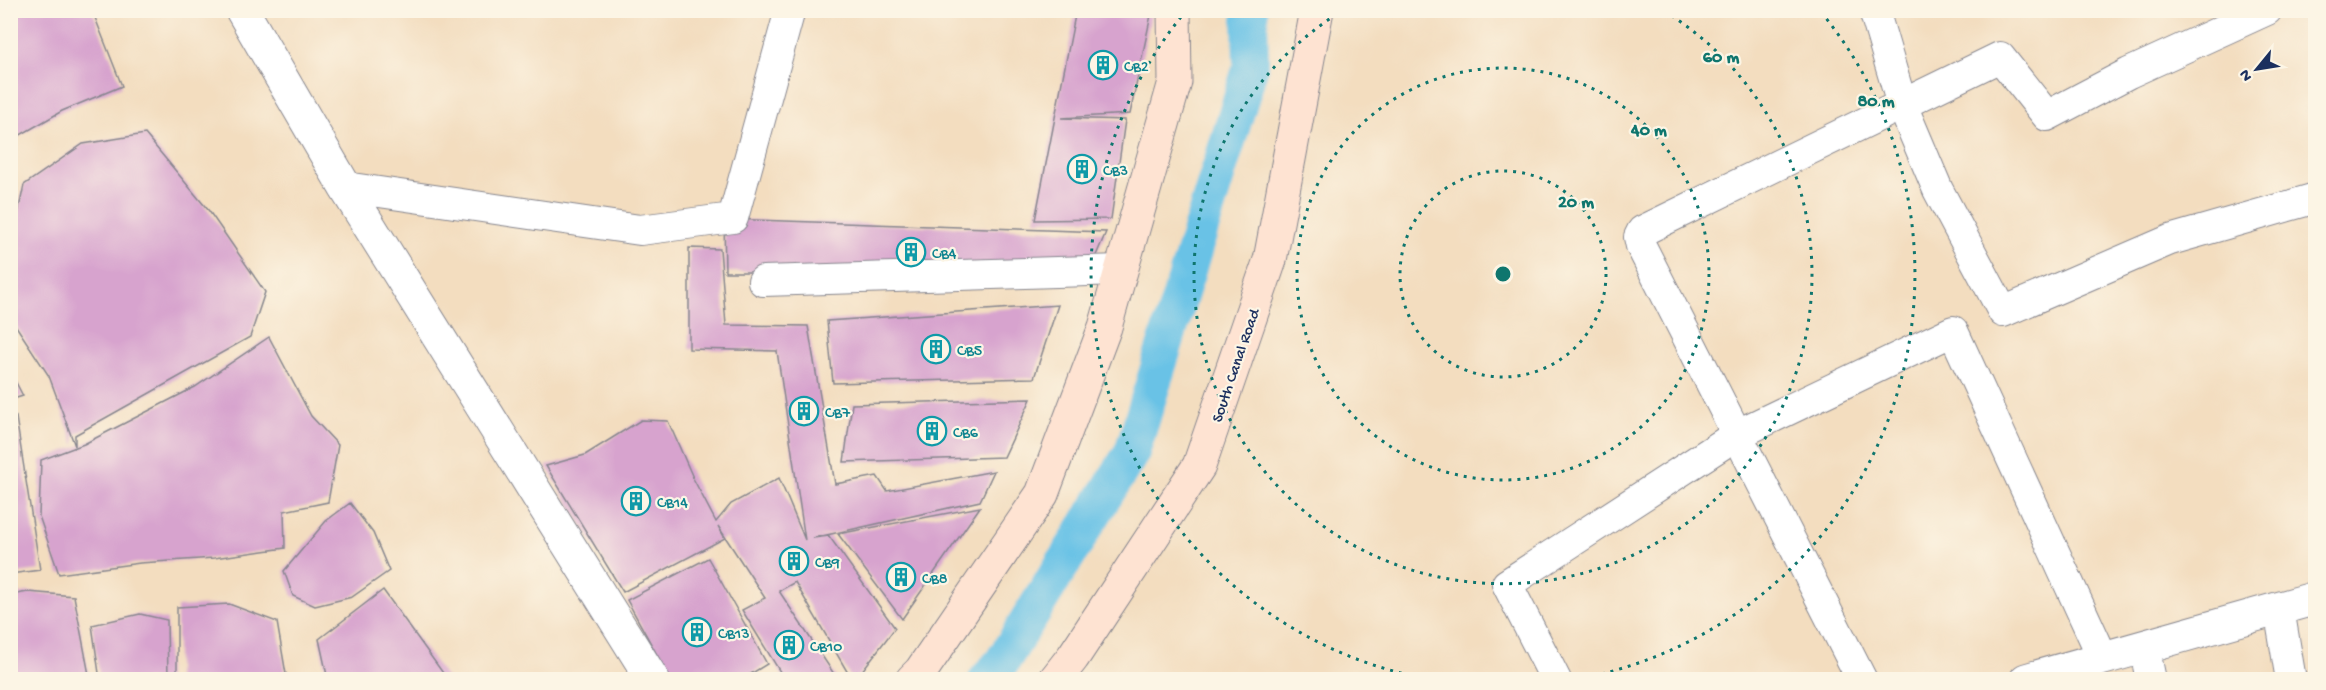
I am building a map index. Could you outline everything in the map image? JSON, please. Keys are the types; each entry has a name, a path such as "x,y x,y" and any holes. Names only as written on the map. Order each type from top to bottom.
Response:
{"main road":[{"path":"912,680 921,671 1042,494 1105,327 1175,82 1174,10"},
{"name":"South Canal Road","path":"1055,680 1073,657 1199,466 1270,260 1317,10"}],"street":[{"path":"242,10 345,187 653,680"},
{"path":"345,187 640,230 733,218 790,10"},
{"path":"1874,10 1902,105 1938,190 2003,312 2170,240 2316,198"},
{"path":"1862,680 1641,246 1639,237 1642,231 2000,57 2047,116 2129,73 2267,10"},
{"path":"763,281 1121,270"},
{"path":"1556,680 1507,584 1738,434 1953,331 2103,658"},
{"path":"2026,680 2316,598"},
{"path":"2279,609 2291,680"},
{"path":"2144,646 2151,680"}],"building":[{"path":"10,10 92,10 122,86 62,111 10,141"},
{"path":"1076,10 1105,10 1151,15 1130,114 1061,118 1125,120 1111,219 1035,220"},
{"path":"145,134 209,211 265,292 250,337 75,435 75,446 49,376 10,317 10,250 24,185 83,144"},
{"name":"CB4","path":"724,219 1106,232 1089,272 725,272"},
{"path":"689,248 720,249 726,325 808,326 835,484 877,476 887,491 994,471 980,501 813,538 829,536 895,628 855,680 852,680 795,582 779,591 838,680 785,680 742,610 765,598 718,526 725,538 623,592 546,466 585,455 641,420 668,421 694,480 716,522 731,504 779,478 805,540 777,351 689,349"},
{"name":"CB5","path":"1058,305 1034,378 833,383 827,321"},
{"path":"269,337 311,416 338,445 328,502 284,511 285,548 214,558 140,563 59,574 39,516 41,460 84,444 195,387"},
{"path":"10,371 23,396 10,400"},
{"name":"CB6","path":"1031,399 1004,457 844,462 852,404"},
{"path":"16,417 40,570 10,574 10,422"},
{"path":"350,503 373,533 389,571 352,597 315,606 293,596 284,571 326,521"},
{"name":"CB8","path":"980,507 902,619 838,534"},
{"name":"CB13","path":"708,558 767,664 741,680 671,680 627,600"},
{"path":"383,590 448,680 328,680 319,639"},
{"path":"28,592 74,596 90,680 10,680 10,595"},
{"path":"229,604 277,622 287,680 177,680 177,607"},
{"path":"140,614 167,620 168,680 100,680 92,625"}],"waterway":[{"path":"986,680 1002,662 1132,452 1251,66 1250,10"}],"place":[{"name":"CB2","path":"1103,65"},
{"name":"CB3","path":"1082,169"},
{"name":"CB4","path":"911,252"},
{"name":"CB5","path":"936,349"},
{"name":"CB7","path":"804,411"},
{"name":"CB6","path":"932,431"},
{"name":"CB14","path":"636,501"},
{"name":"CB9","path":"794,561"},
{"name":"CB8","path":"901,577"},
{"name":"CB13","path":"697,632"},
{"name":"CB10","path":"789,645"}]}
